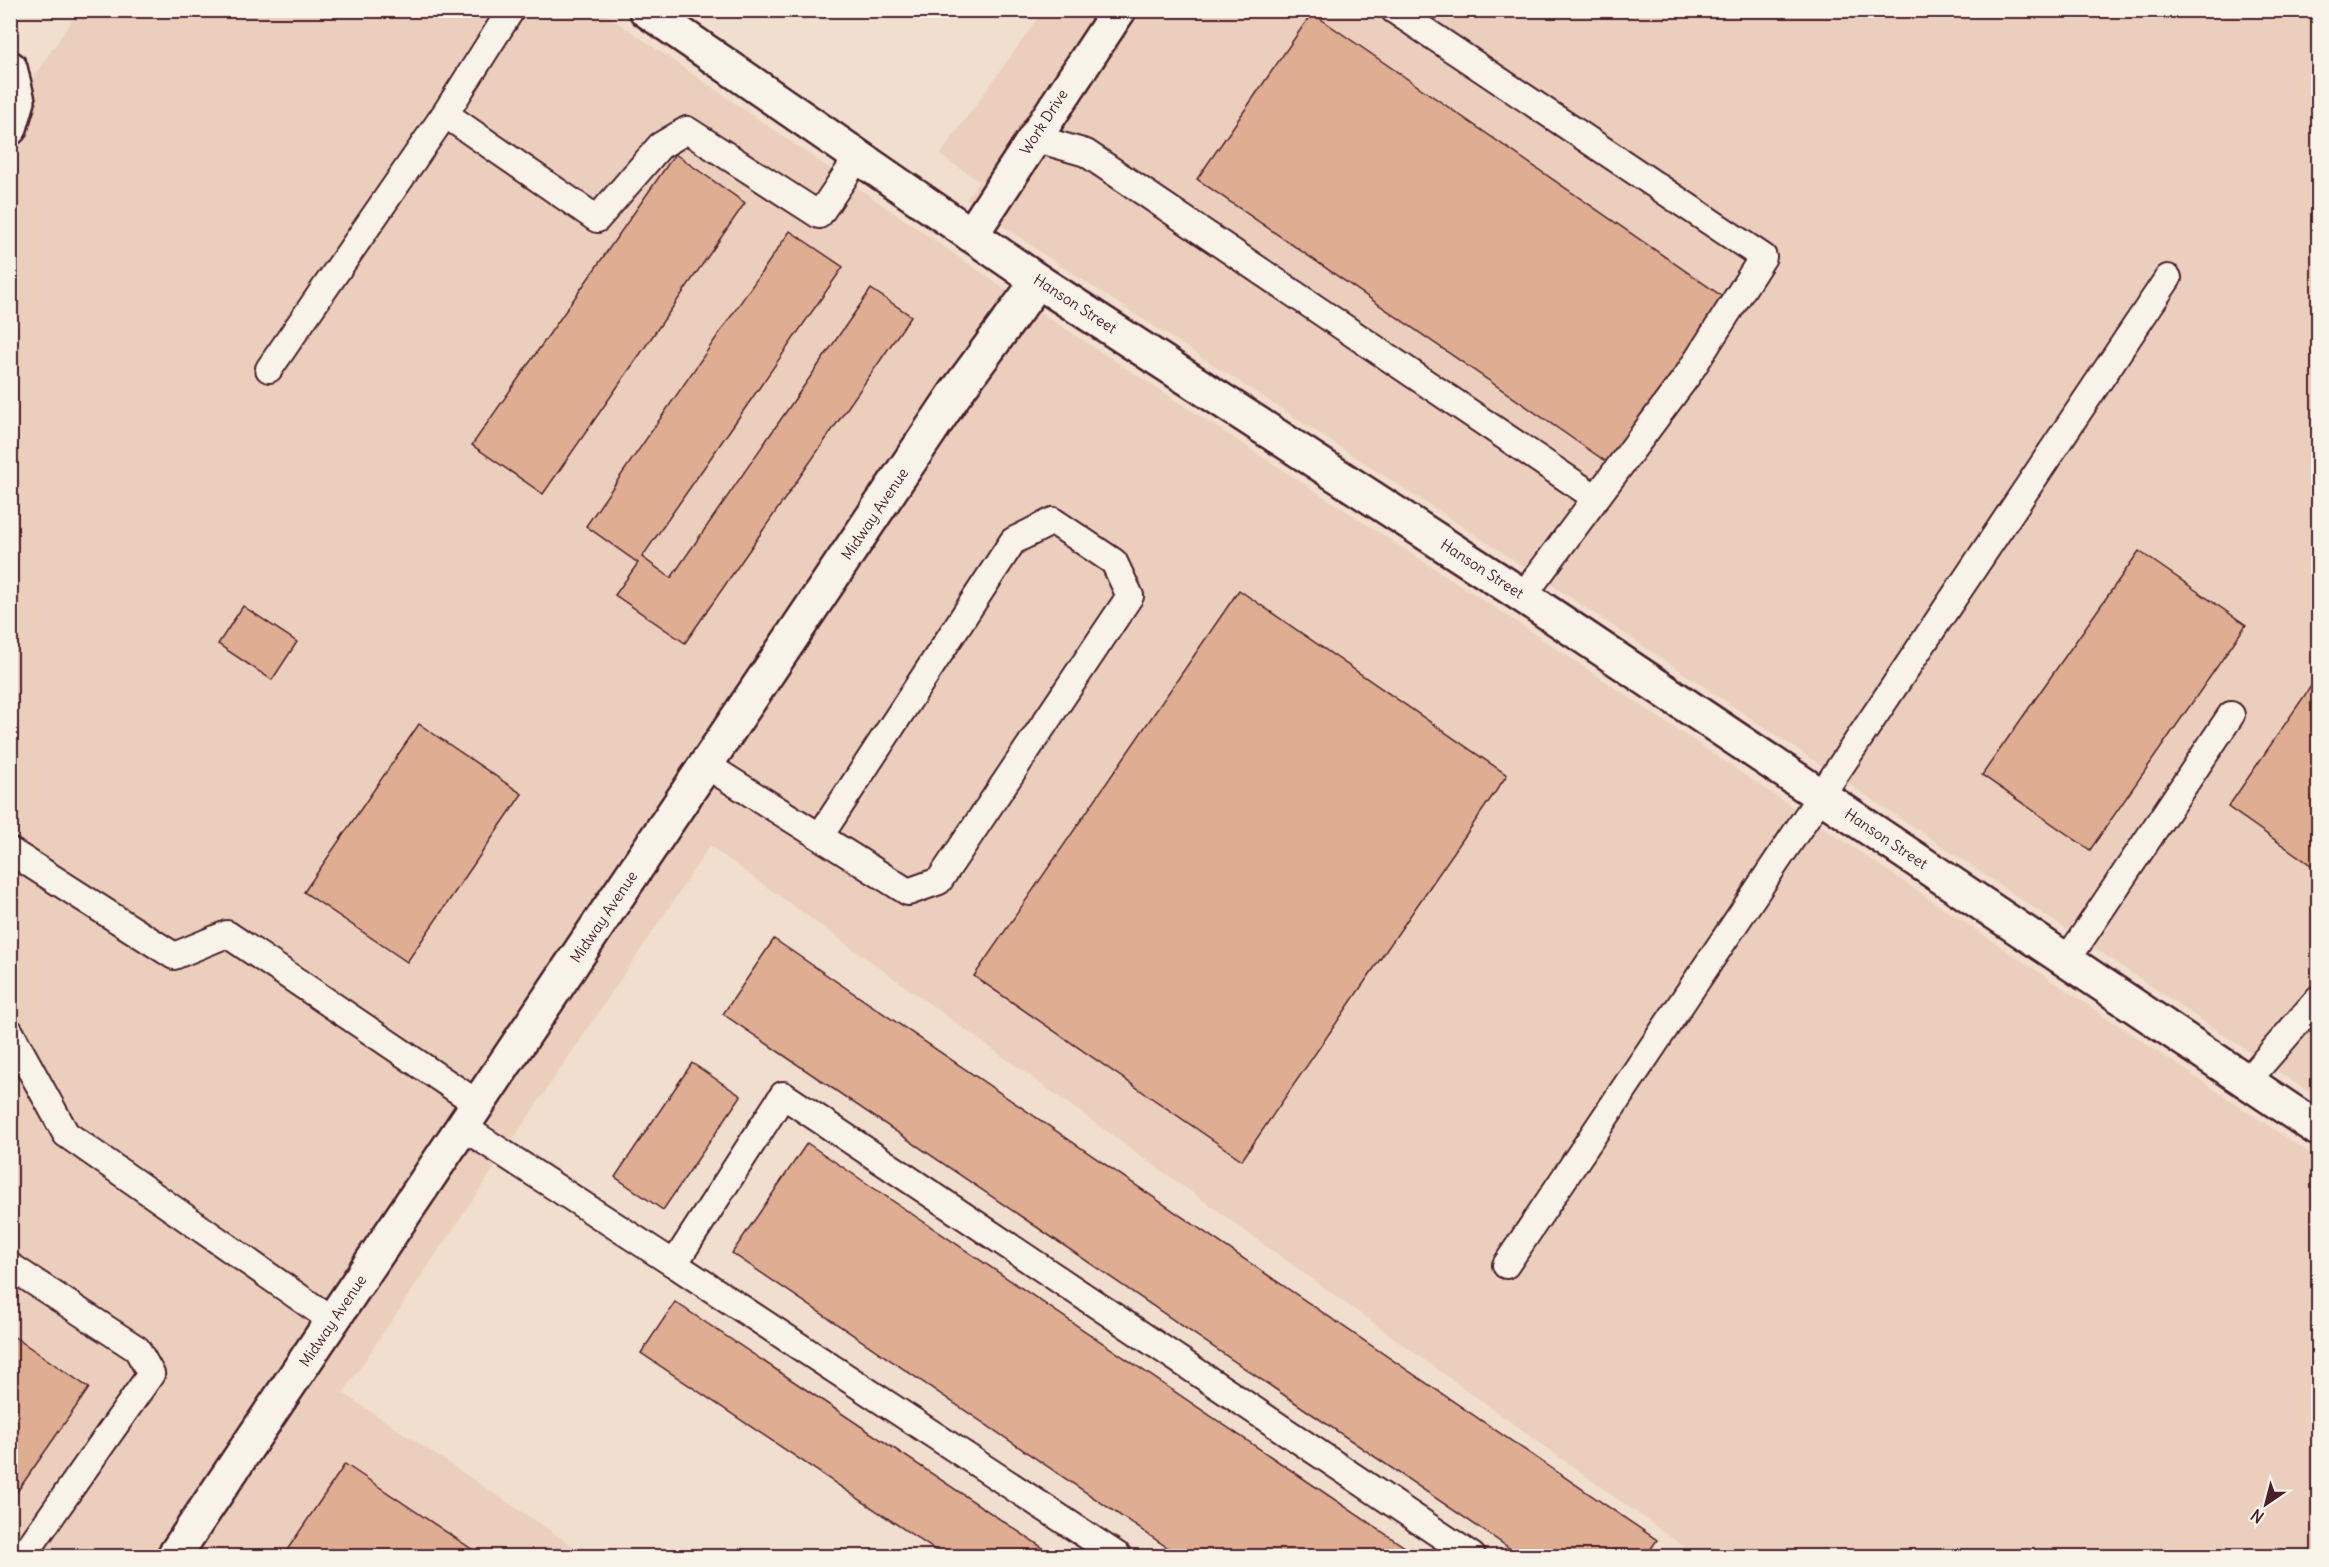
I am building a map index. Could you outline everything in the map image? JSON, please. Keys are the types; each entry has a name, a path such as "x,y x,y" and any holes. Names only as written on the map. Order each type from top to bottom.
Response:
{"street":[{"name":"Hanson Street","path":"646,10 1038,281 1523,596 2319,1129"},
{"name":"Work Drive","path":"971,235 1119,10"},
{"path":"10,68 18,101 10,128"},
{"name":"Midway Avenue","path":"174,1557 955,394 1038,281"}],"lane":[{"path":"269,369 445,114 510,10"},
{"path":"1394,10 1763,257 1687,376 1523,596"},
{"path":"445,114 597,219 660,146 687,130 819,215 858,157"},
{"path":"1034,138 1086,153 1596,498"},
{"path":"1506,1265 2168,278"},
{"path":"706,765 908,892 939,882 1130,596 1114,562 1053,521 1013,541 820,836"},
{"path":"2067,960 2231,715"},
{"path":"10,851 174,956 227,934 470,1116 674,1264 1118,1557"},
{"path":"2247,1081 2319,999"},
{"path":"10,1032 66,1134 333,1321"},
{"path":"674,1264 783,1095 1472,1557"},
{"path":"10,1266 137,1349 151,1374 23,1557"}],"shaded area":[{"path":"79,11 601,11 1024,302 1509,617 2318,1159 2318,1556 1697,1556 710,846 343,1393 588,1556 11,1556 10,110"},
{"path":"1043,11 2318,11 2318,1098 1537,575 1052,260 966,200 979,181 940,155"}],"building":[{"path":"1312,13 1726,299 1611,465 1197,179"},
{"path":"675,154 745,203 543,494 472,445"},
{"path":"790,231 843,267 642,557 671,578 871,289 911,316 685,643 615,595 638,563 586,526"},
{"path":"2139,551 2246,625 2090,850 1982,775"},
{"path":"1239,590 1507,775 1242,1160 974,976"},
{"path":"243,606 297,642 272,680 218,644"},
{"path":"2318,676 2318,870 2228,807"},
{"path":"419,724 522,794 407,962 304,892"},
{"path":"774,939 1657,1540 1646,1556 1521,1556 723,1014"},
{"path":"692,1063 741,1096 663,1210 615,1177"},
{"path":"807,1143 1418,1556 1180,1556 732,1253"},
{"path":"675,1302 1055,1556 944,1556 641,1353"},
{"path":"10,1334 89,1388 10,1502"},
{"path":"345,1464 482,1556 283,1556"}]}
